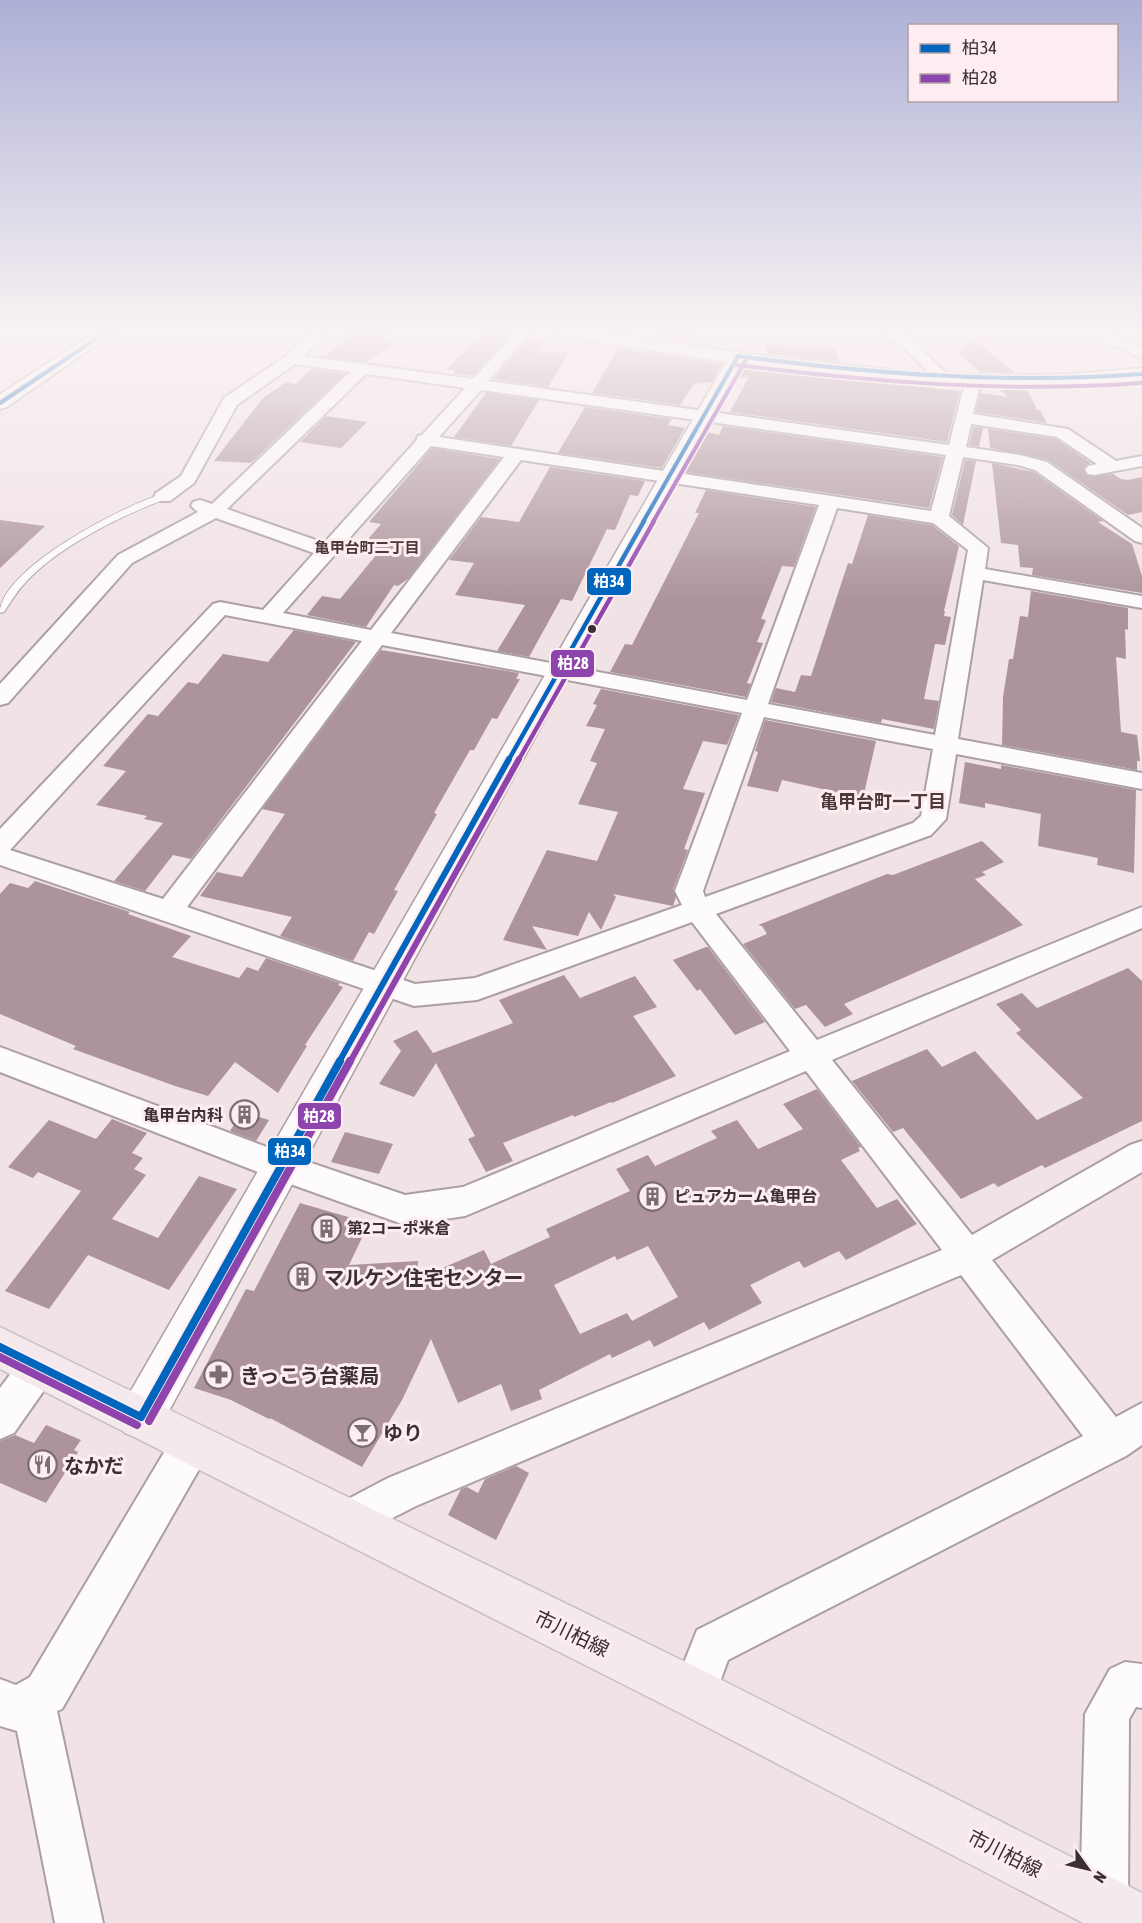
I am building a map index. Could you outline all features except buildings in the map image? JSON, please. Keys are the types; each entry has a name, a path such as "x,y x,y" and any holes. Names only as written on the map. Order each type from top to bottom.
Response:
{"main road":[{"name":"市川柏線","path":"0,1347 694,1694 1101,1911"}],"street":[{"path":"163,497 188,478 219,423"},
{"path":"0,698 125,559 216,510 306,423"},
{"path":"268,617 440,423"},
{"path":"141,1417 558,671 700,423"},
{"path":"754,423 956,450 1020,460 1041,466 1142,537"},
{"path":"939,518 963,423"},
{"path":"995,423 1062,433 1112,466"},
{"path":"0,856 414,995 477,989 922,829 933,819 978,548 939,518 424,441"},
{"path":"169,911 516,454"},
{"path":"1059,478 1142,461"},
{"path":"163,497 216,510 327,550"},
{"path":"694,1694 712,1645 1127,1432 967,1256 697,909 689,891 830,502"},
{"path":"975,573 1142,602"},
{"path":"0,845 220,608 1142,781"},
{"path":"0,1059 280,1166 405,1210 465,1201 1142,918"},
{"path":"347,1521 412,1488 967,1256 1142,1155"},
{"path":"0,1420 39,1366"},
{"path":"80,1923 16,1701 46,1693 192,1443"},
{"path":"1101,1911 1107,1714 1125,1684 1142,1686"}],"lane":[{"path":"0,610 24,577 138,505 163,497"}],"transit line":[{"name":"柏34","path":"141,1417 558,671 700,423"},
{"name":"柏28","path":"149,1421 566,675 710,423"},
{"name":"柏34","path":"0,1347 141,1417"},
{"name":"柏28","path":"0,1357 137,1425"}],"place":[{"name":"亀甲台内科","path":"244,1115"},
{"name":"ピュアカーム亀甲台","path":"653,1196"},
{"name":"第2コーポ米倉","path":"326,1228"},
{"name":"マルケン住宅センター","path":"303,1277"},
{"name":"きっこう台薬局","path":"219,1375"},
{"name":"ゆり","path":"362,1432"},
{"name":"なかだ","path":"43,1465"}],"district":[{"name":"亀甲台町二丁目","path":"367,547"},
{"name":"亀甲台町一丁目","path":"883,801"}]}
